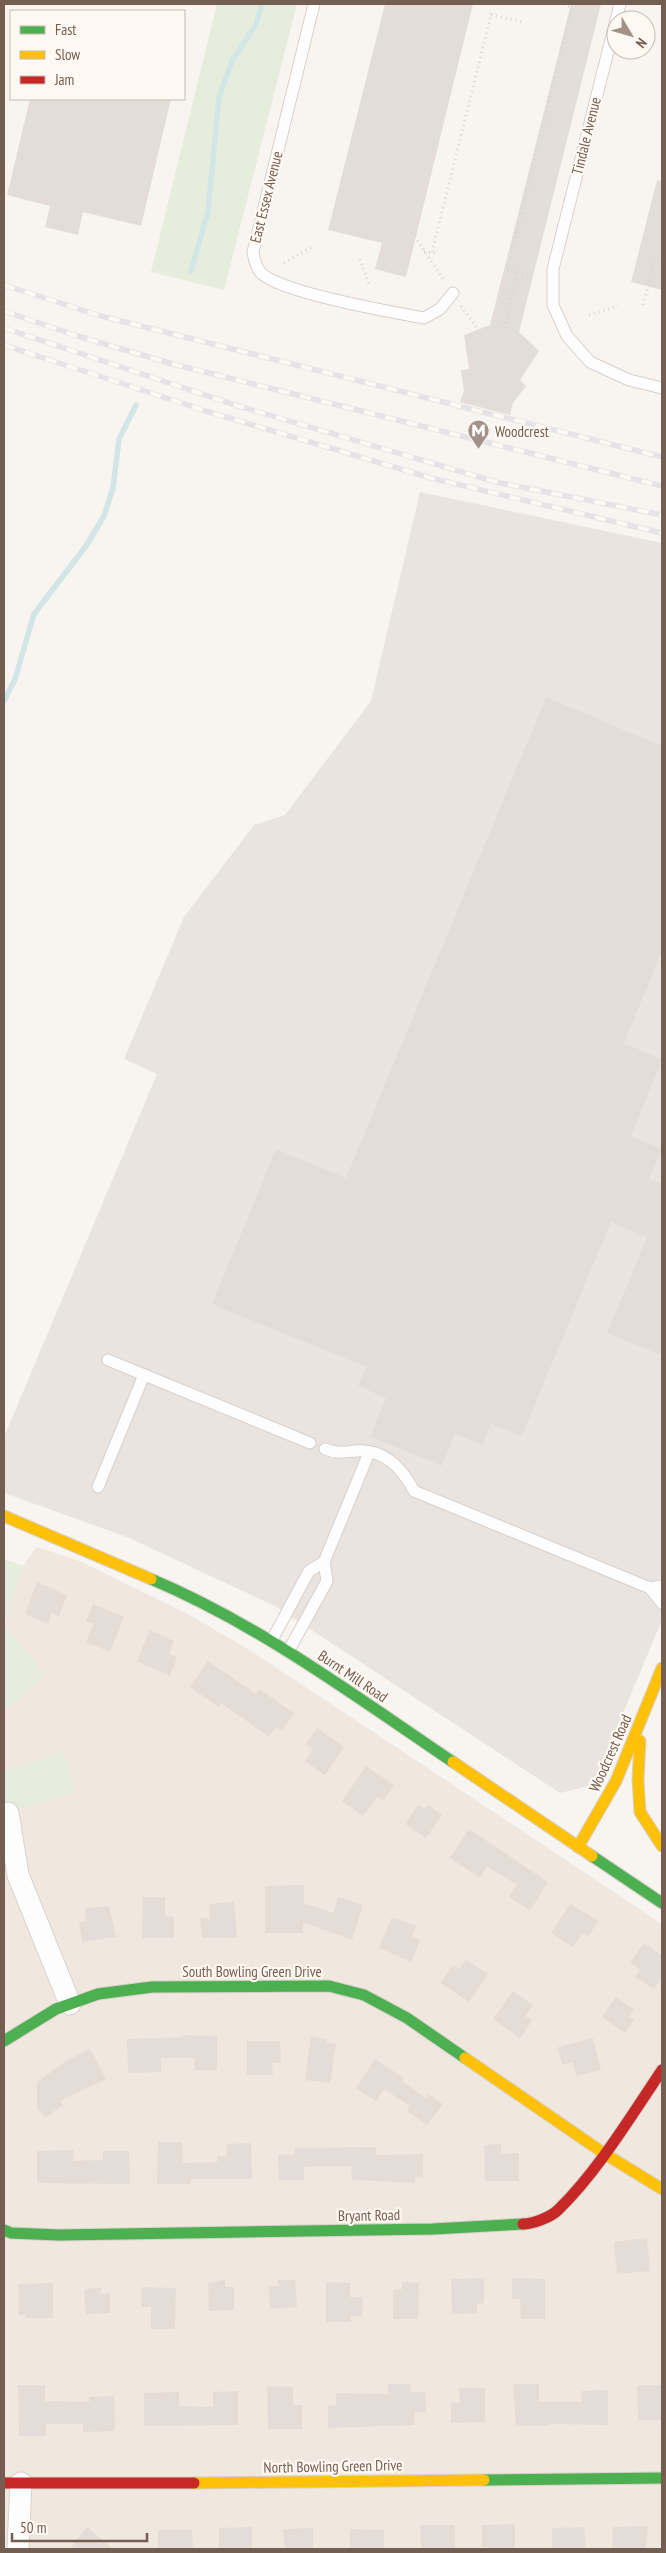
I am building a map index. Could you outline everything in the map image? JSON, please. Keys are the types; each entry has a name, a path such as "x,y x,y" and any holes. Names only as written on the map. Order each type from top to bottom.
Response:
{"street":[{"name":"Burnt Mill Road","path":"4,1516 194,1597 272,1640 662,1903"},
{"name":"Woodcrest Road","path":"578,1847 616,1781 662,1668"},
{"path":"641,1721 638,1780 640,1812 662,1846"},
{"path":"8,1813 18,1875 70,2004"},
{"name":"South Bowling Green Drive","path":"4,2041 56,2009 98,1994 152,1987 330,1986 364,1995 407,2018 605,2154 662,2189"},
{"name":"Bryant Road","path":"4,2230 11,2233 59,2235 423,2229 529,2224 556,2212 605,2154 662,2070"},
{"name":"North Bowling Green Drive","path":"12,2483 662,2478"},
{"path":"12,2483 18,2549"}],"lane":[{"name":"East Essex Avenue","path":"314,4 253,252 254,261 260,272 284,286 424,318 440,309 453,293"},
{"name":"Tindale Avenue","path":"620,4 553,269 553,305 568,336 590,362 629,380 662,388"},
{"path":"108,1360 310,1442"},
{"path":"98,1486 144,1375"},
{"path":"325,1449 338,1454 357,1451 369,1453 392,1462 405,1474 414,1491 650,1588 662,1604"},
{"path":"289,1650 327,1581 324,1562 369,1453"},
{"path":"272,1640 310,1571 324,1562"},
{"path":"650,1588 662,1586"}],"path":[{"path":"528,276 507,270 572,8 561,4"},
{"path":"424,252 434,252 491,13 523,22"},
{"path":"284,263 312,247"},
{"path":"643,305 656,257"},
{"path":"360,258 370,284"},
{"path":"504,328 516,273"},
{"path":"589,315 618,306"}],"shaded area":[{"path":"420,492 662,543 662,1620 593,1785 560,1793 275,1606 127,1537 4,1493 4,1437 157,1074 124,1059 184,917 254,825 285,815 371,701"},
{"path":"36,1547 77,1560 186,1613 253,1652 662,1924 662,2549 4,2549 4,1711 45,1675 4,1624 23,1566"}],"green space":[{"path":"217,4 297,4 224,290 151,272"},
{"path":"4,1559 23,1566 4,1624"},
{"path":"4,1624 45,1675 4,1711"},
{"path":"63,1752 76,1791 4,1815 4,1771"}],"building":[{"path":"385,4 473,4 406,277 375,269 382,243 328,230"},
{"path":"571,4 601,4 519,332 539,351 520,380 526,386 513,403 510,415 460,402 464,391 461,370 469,369 464,335 490,325"},
{"path":"30,100 171,100 141,226 83,212 78,235 45,227 50,206 7,195"},
{"path":"657,180 662,181 662,290 631,282"},
{"path":"546,697 662,746 662,951 624,1043 662,1059 631,1136 662,1149 649,1179 662,1184 662,1356 607,1333 647,1237 611,1222 522,1436 491,1424 482,1445 455,1434 442,1466 370,1436 386,1398 358,1386 366,1367 212,1304 276,1149 346,1178"},
{"path":"37,1582 67,1595 59,1616 52,1613 48,1624 25,1614"},
{"path":"93,1604 124,1617 110,1652 86,1642 94,1624 86,1622"},
{"path":"150,1630 174,1641 169,1654 177,1657 170,1676 137,1661"},
{"path":"208,1661 256,1694 259,1689 294,1713 282,1731 276,1727 269,1737 221,1703 219,1707 190,1687"},
{"path":"317,1728 344,1747 325,1775 305,1761 313,1749 306,1744"},
{"path":"366,1766 394,1785 383,1801 377,1797 363,1816 342,1801"},
{"path":"418,1805 425,1809 428,1805 442,1815 426,1838 405,1824"},
{"path":"469,1829 548,1882 530,1911 509,1897 517,1885 487,1866 480,1878 450,1858"},
{"path":"304,1885 304,1903 333,1913 338,1897 363,1905 352,1940 303,1922 303,1933 265,1933 265,1886"},
{"path":"143,1897 165,1897 165,1916 174,1917 174,1938 142,1938"},
{"path":"234,1902 237,1938 202,1938 200,1918 210,1919 209,1904"},
{"path":"570,1904 598,1921 588,1937 582,1933 573,1947 551,1933"},
{"path":"109,1906 116,1937 82,1942 79,1922 86,1921 85,1908"},
{"path":"392,1917 416,1926 412,1937 420,1940 411,1962 379,1948"},
{"path":"644,1943 662,1956 662,1977 654,1989 635,1977 640,1970 630,1963"},
{"path":"466,1960 488,1974 469,2002 441,1983 453,1965 459,1969"},
{"path":"513,1991 533,2005 525,2016 532,2021 520,2038 493,2019"},
{"path":"616,1997 634,2009 629,2017 634,2020 625,2033 602,2017"},
{"path":"183,2035 217,2036 217,2070 194,2070 195,2058 161,2058 161,2072 128,2073 127,2039 183,2037"},
{"path":"311,2036 327,2039 327,2043 336,2044 330,2083 305,2080"},
{"path":"593,2038 601,2070 576,2076 573,2062 562,2065 558,2047"},
{"path":"247,2041 280,2041 281,2063 272,2063 273,2075 247,2075"},
{"path":"90,2049 106,2079 60,2101 63,2105 45,2118 37,2108 37,2082 66,2061"},
{"path":"375,2059 404,2078 402,2081 426,2098 428,2094 443,2104 427,2125 407,2111 410,2106 384,2089 376,2101 356,2088"},
{"path":"158,2142 182,2142 183,2163 217,2162 217,2156 226,2156 227,2144 251,2143 252,2179 191,2179 191,2184 157,2184"},
{"path":"501,2144 501,2154 519,2153 519,2181 485,2181 484,2145"},
{"path":"376,2147 376,2155 423,2154 423,2178 415,2177 415,2183 352,2180 351,2166 315,2166 304,2167 304,2180 279,2180 278,2154 294,2155 295,2148"},
{"path":"74,2150 73,2161 103,2160 103,2151 129,2151 130,2184 37,2183 37,2151"},
{"path":"647,2238 650,2271 617,2274 614,2242"},
{"path":"484,2278 484,2303 477,2304 477,2313 452,2314 451,2279"},
{"path":"512,2278 545,2279 545,2319 521,2319 520,2299 512,2299"},
{"path":"225,2280 225,2287 234,2287 234,2310 209,2311 208,2283"},
{"path":"278,2280 295,2280 297,2307 270,2309 269,2286 279,2286"},
{"path":"326,2282 350,2283 350,2297 363,2297 362,2316 351,2316 351,2322 326,2322"},
{"path":"402,2282 419,2283 418,2319 393,2319 393,2290 402,2289"},
{"path":"53,2283 53,2318 26,2318 26,2315 19,2315 18,2284"},
{"path":"142,2287 176,2288 175,2329 151,2329 151,2307 141,2307"},
{"path":"101,2288 101,2294 110,2293 110,2313 86,2314 84,2289"},
{"path":"388,2384 410,2384 411,2392 425,2392 426,2412 415,2412 414,2425 328,2428 328,2405 336,2406 336,2393 388,2394"},
{"path":"513,2384 539,2384 539,2402 582,2402 581,2391 608,2390 608,2425 549,2424 548,2426 516,2426"},
{"path":"18,2385 45,2385 45,2401 89,2402 89,2397 114,2396 115,2431 83,2432 83,2424 46,2424 46,2436 19,2436"},
{"path":"637,2385 662,2385 662,2420 638,2420"},
{"path":"267,2386 293,2387 293,2405 302,2405 302,2429 268,2429"},
{"path":"459,2388 485,2388 485,2422 451,2423 451,2402 460,2403"},
{"path":"238,2391 238,2425 144,2426 144,2393 179,2392 179,2406 213,2407 213,2392"},
{"path":"515,2524 515,2549 490,2549 490,2547 482,2547 482,2525"},
{"path":"420,2525 455,2525 455,2548 421,2549"},
{"path":"648,2526 646,2549 612,2549 613,2527"},
{"path":"87,2527 113,2549 70,2549"},
{"path":"252,2527 252,2549 219,2548 219,2528"},
{"path":"584,2527 586,2547 578,2549 552,2549 552,2528"},
{"path":"313,2528 313,2549 285,2549 283,2529"},
{"path":"350,2529 384,2530 384,2549 350,2549"},
{"path":"158,2530 192,2530 193,2549 158,2549"}],"waterway":[{"path":"191,271 208,212 219,97 232,61 256,24 262,4"},
{"path":"4,701 15,679 34,614 86,546 104,516 113,488 119,439 136,405"}],"railway":[{"path":"4,285 101,316 662,457"},
{"path":"4,311 74,335 173,364 662,486"},
{"path":"4,328 232,404 496,482 662,515"},
{"path":"4,345 206,411 431,478 662,533"}],"traffic: fast":[{"path":"151,1579 191,1597 269,1640 343,1687 453,1762"},
{"path":"592,1856 662,1903"},
{"path":"4,2041 56,2009 98,1994 152,1987 329,1986 364,1995 407,2018 465,2058"},
{"path":"4,2230 11,2233 59,2235 433,2229 523,2224"},
{"path":"484,2480 662,2478"}],"traffic: slow":[{"path":"4,1516 151,1579"},
{"path":"578,1847 616,1781 662,1668"},
{"path":"640,1741 638,1780 640,1812 662,1846"},
{"path":"453,1762 592,1856"},
{"path":"465,2058 605,2154 662,2189"},
{"path":"194,2483 484,2480"}],"traffic: jam":[{"path":"523,2224 551,2215 573,2195 613,2143 662,2070"},
{"path":"4,2483 194,2483"}],"place":[{"name":"Woodcrest","path":"479,450"}]}
